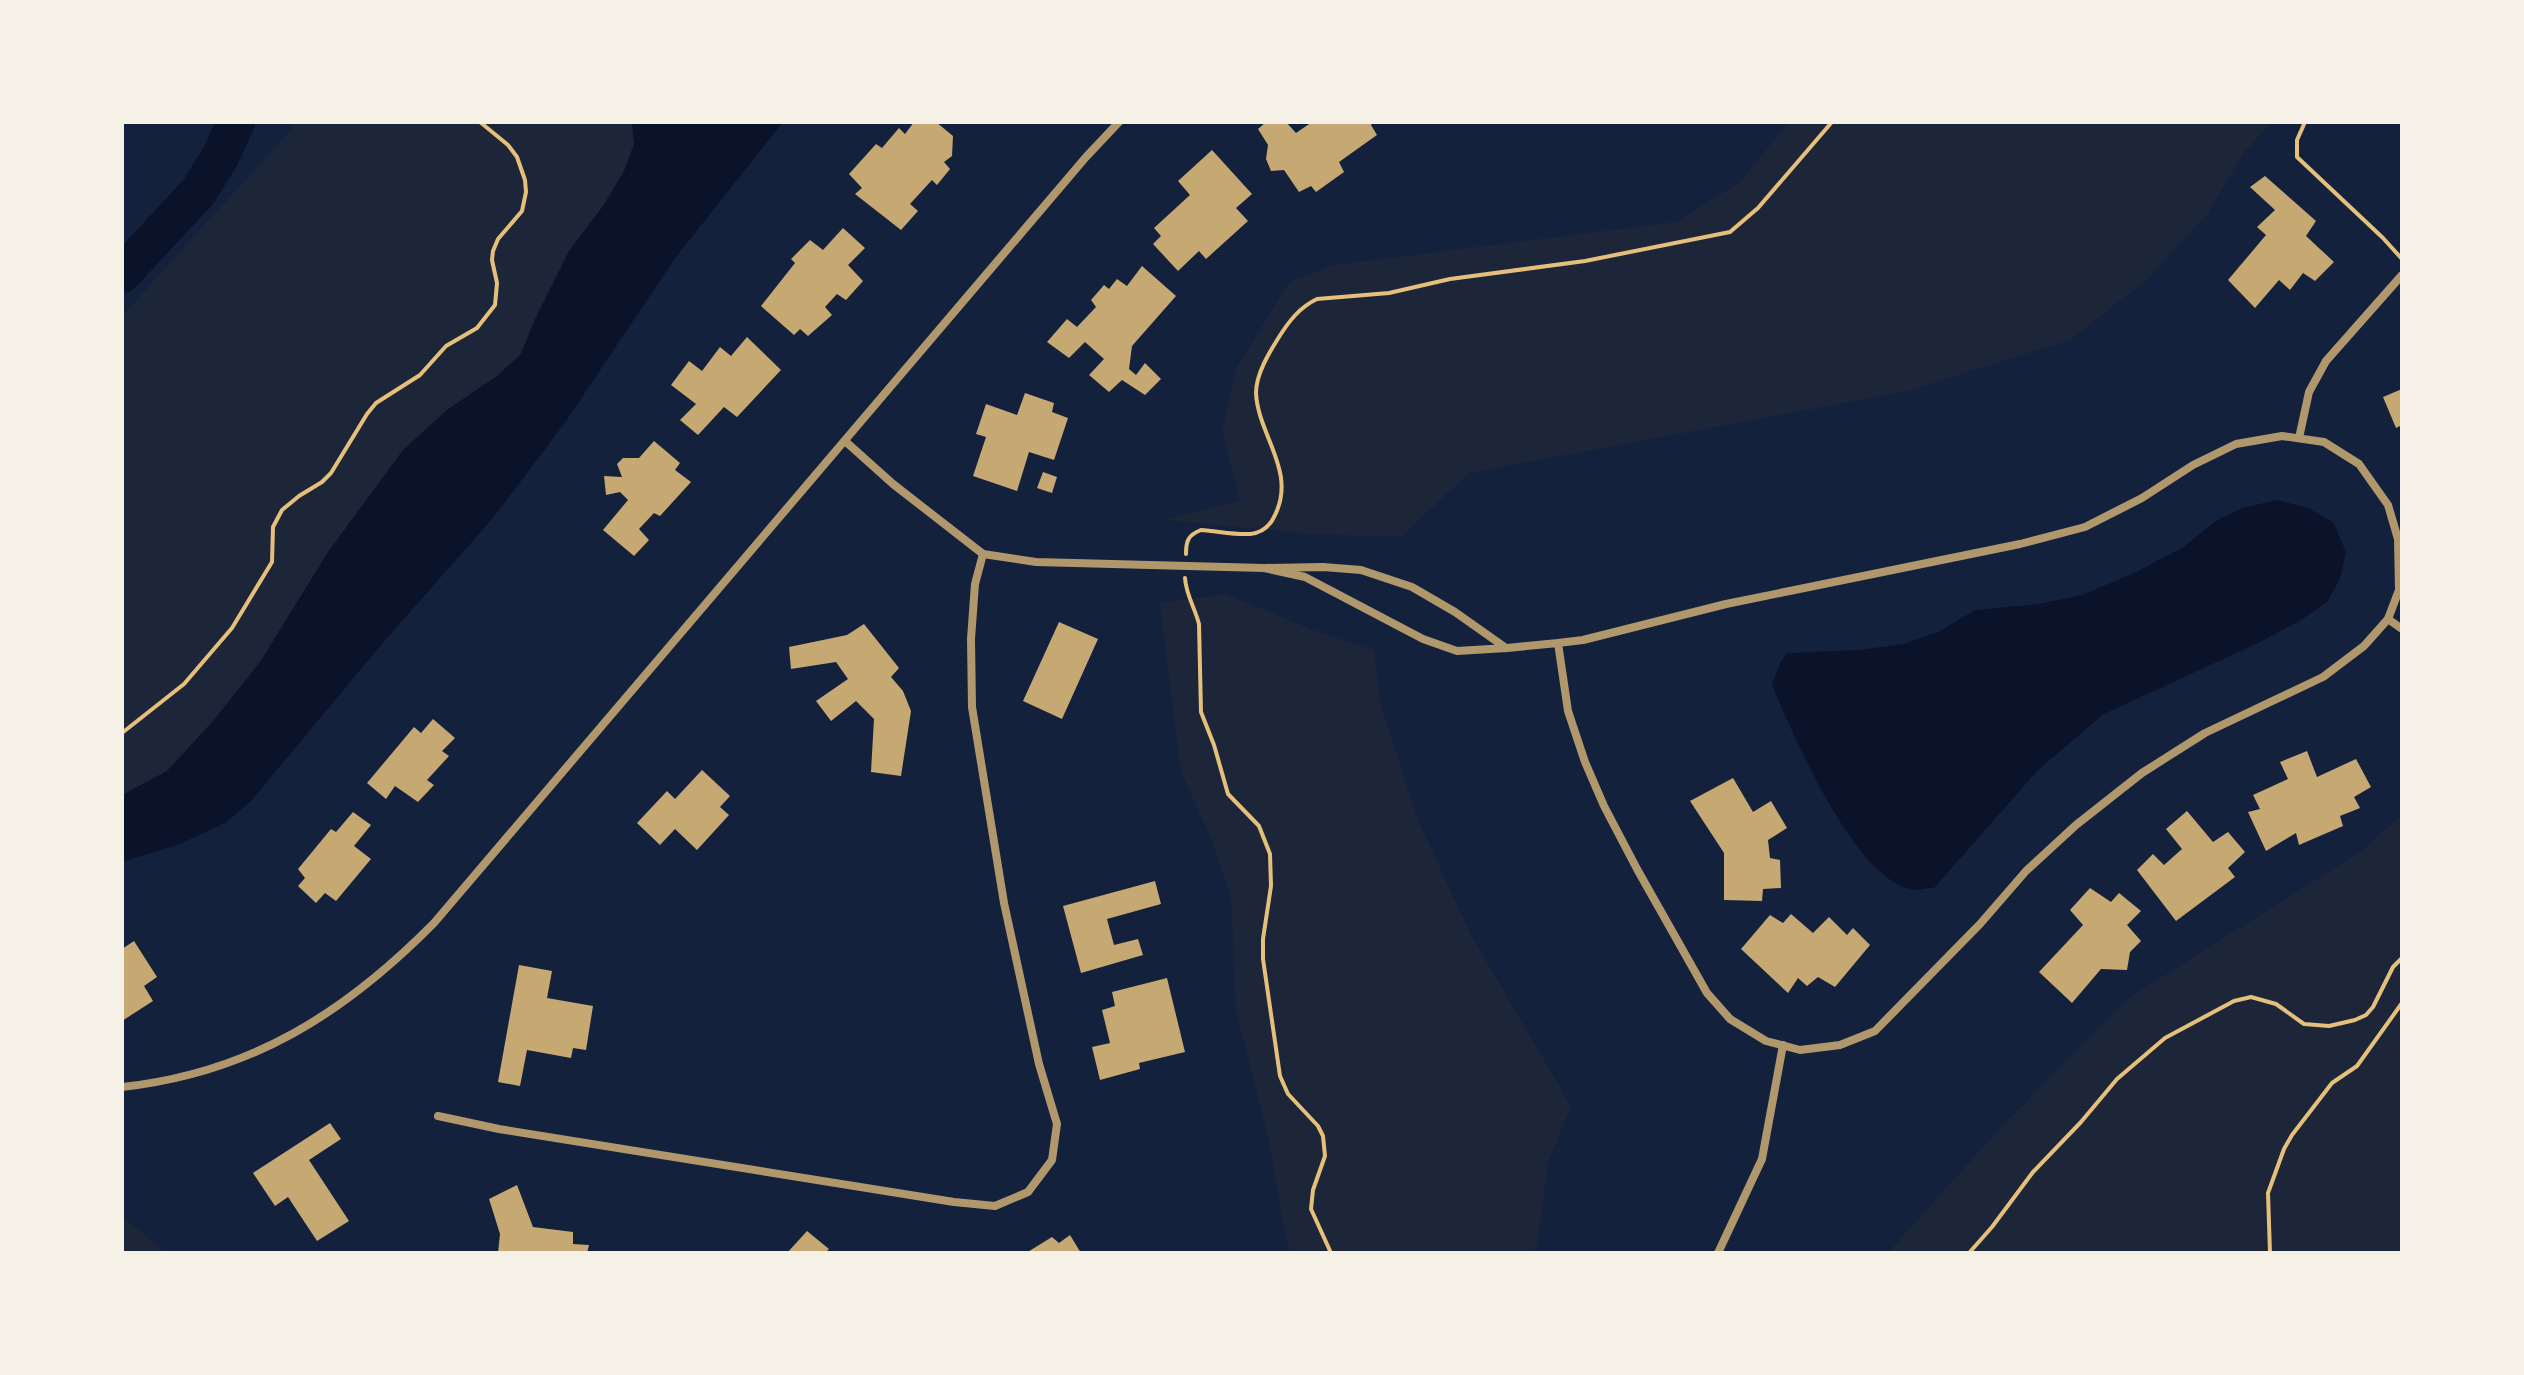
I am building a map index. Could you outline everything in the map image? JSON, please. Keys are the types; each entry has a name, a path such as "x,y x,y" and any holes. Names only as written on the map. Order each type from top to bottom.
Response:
{"street":[{"path":"122,1087 176,1078 251,1054 324,1016 383,973 434,923 1119,122"},
{"path":"2299,438 2309,392 2326,361 2402,275"},
{"path":"1264,568 1305,577 1423,639 1457,651 1583,640 1726,604 2020,544 2085,527 2236,444 2282,436 2324,442 2359,464 2388,505 2398,539 2399,590 2388,619 2364,646 2323,677 2205,733 2142,773 2076,825 2026,871 1980,924 1875,1031 1840,1045 1800,1050 1766,1041 1730,1019 1707,993 1637,869 1585,762 1568,711 1558,643"},
{"path":"845,441 893,484 983,554 1036,562 1361,570 1412,587 1507,648"},
{"path":"438,1116 499,1129 954,1202 995,1206 1028,1192 1052,1160 1057,1124 1039,1064 1004,903 974,723 971,639 975,584 983,554"},
{"path":"2388,619 2402,629"},
{"path":"1718,1253 1762,1159 1783,1045"}],"path":[{"path":"122,733 170,698 232,628 272,562 273,527 282,510 331,473 376,403 420,375 446,346 477,328 495,305 497,283 493,251 498,239 522,211 526,192 517,157 508,145 480,122"},
{"path":"2305,122 2297,140 2297,157 2402,259"},
{"path":"1969,1253 2033,1172 2117,1079 2165,1038 2234,1001 2251,997 2276,1004 2304,1024 2329,1026 2355,1020 2373,1007 2393,967 2402,958"},
{"path":"2270,1253 2268,1193 2284,1149 2325,1091 2357,1066 2402,1003"}],"shaded area":[{"path":"295,122 747,122 479,503 122,823 122,316"},
{"path":"627,122 783,122 676,257 564,424 493,518 381,645 251,801 225,823 180,844 122,862 122,795 167,771 213,721 260,662 328,552 403,450 447,410 497,376 521,354 569,251 603,206 624,171 634,144 632,125"},
{"path":"1789,122 2272,122 2243,154 2207,215 2144,282 2070,340 1908,391 1469,473 1401,537 1311,534 1163,520 1240,500 1222,431 1236,369 1289,282 1334,265 1676,222 1740,182"},
{"path":"2277,500 2308,508 2333,522 2346,552 2340,579 2327,602 2298,622 2256,644 2104,714 2039,769 1934,888 1915,890 1893,881 1871,862 1829,804 1772,685 1787,653 1858,650 1904,644 1940,631 1975,610 2039,604 2082,595 2182,548 2217,520 2242,508"},
{"path":"1225,594 1311,629 1374,650 1381,707 1418,820 1471,935 1571,1106 1548,1162 1537,1246 1533,1253 1290,1253 1269,1141 1236,1010 1231,896 1213,843 1181,771 1160,603"},
{"path":"2402,815 2402,1253 1888,1253 2001,1127 2130,997 2360,852"},
{"path":"122,1216 166,1253 122,1253"}],"building":[{"path":"914,122 936,122 953,136 952,156 944,162 950,169 937,185 932,180 910,204 918,211 901,230 855,194 862,188 849,174 876,144 882,148 899,128 905,134"},
{"path":"1266,122 1286,122 1296,133 1312,122 1373,122 1371,125 1377,135 1339,162 1344,172 1316,192 1311,186 1299,192 1284,170 1271,171 1266,159 1268,145 1258,129"},
{"path":"1212,150 1252,194 1236,208 1248,221 1206,259 1199,251 1178,271 1153,244 1161,236 1154,228 1190,195 1178,181"},
{"path":"2265,176 2316,221 2306,236 2334,262 2315,281 2303,273 2290,290 2279,280 2255,308 2228,280 2266,235 2257,227 2275,210 2250,187"},
{"path":"843,228 865,248 848,265 863,281 846,300 837,294 825,307 832,315 808,336 800,329 794,335 761,306 795,263 791,259 810,240 823,250"},
{"path":"1142,266 1176,296 1132,346 1129,369 1136,375 1145,363 1161,379 1145,395 1122,380 1109,392 1089,375 1104,359 1085,342 1069,358 1047,342 1067,319 1077,327 1096,307 1091,300 1104,285 1109,289 1117,279 1127,286"},
{"path":"747,337 781,370 737,417 724,407 698,435 680,420 696,404 671,385 689,361 702,371 720,347 731,356"},
{"path":"2402,389 2402,425 2396,428 2383,397"},
{"path":"1025,393 1054,403 1052,412 1068,418 1054,460 1029,452 1017,491 973,476 986,437 976,434 986,404 1017,415"},
{"path":"654,441 680,463 675,470 691,482 660,516 654,513 639,529 649,540 634,556 603,530 628,500 620,492 606,495 604,476 622,477 617,464 623,458 639,458"},
{"path":"1043,472 1057,477 1052,493 1037,488"},
{"path":"1059,622 1098,639 1062,719 1023,701"},
{"path":"864,624 899,668 891,677 903,691 911,711 901,776 871,772 874,719 856,701 831,721 816,701 848,679 836,662 791,669 789,647 847,635"},
{"path":"433,719 455,738 442,751 449,756 427,780 434,785 418,802 395,786 386,799 367,783 414,727 421,733"},
{"path":"2307,751 2317,777 2356,759 2371,787 2354,797 2360,808 2340,816 2343,826 2299,845 2296,833 2266,851 2248,812 2260,809 2253,795 2288,779 2280,762"},
{"path":"702,770 730,796 720,807 729,815 697,850 675,829 660,845 637,823 667,791 675,799"},
{"path":"1733,778 1753,812 1771,801 1787,828 1768,840 1770,858 1780,860 1781,888 1763,889 1762,901 1724,900 1724,853 1690,801"},
{"path":"2187,811 2213,842 2228,832 2245,852 2228,868 2235,877 2176,921 2137,870 2153,854 2164,865 2182,849 2166,829"},
{"path":"353,812 371,825 354,846 371,859 336,901 325,893 316,903 298,886 305,878 298,869 331,829 336,832"},
{"path":"1155,881 1161,904 1107,919 1114,945 1138,939 1143,955 1081,973 1063,906"},
{"path":"2090,888 2111,902 2119,893 2141,911 2127,925 2141,941 2130,952 2127,970 2101,969 2072,1003 2039,972 2083,925 2070,910"},
{"path":"1791,914 1813,933 1829,917 1847,935 1853,928 1870,945 1835,987 1818,977 1807,986 1798,978 1788,993 1741,949 1770,915 1783,923"},
{"path":"134,941 157,977 144,986 153,1001 122,1021 122,949"},
{"path":"519,965 552,971 547,998 593,1006 586,1050 573,1048 571,1058 527,1050 520,1086 498,1082"},
{"path":"1167,978 1185,1052 1139,1063 1140,1069 1100,1080 1092,1047 1110,1043 1102,1010 1115,1006 1112,992"},
{"path":"330,1123 341,1139 309,1160 349,1221 317,1241 288,1197 275,1206 253,1173"},
{"path":"517,1185 533,1227 573,1232 573,1244 589,1245 587,1253 498,1253 500,1234 489,1199"},
{"path":"807,1231 829,1249 825,1253 787,1253"},
{"path":"1070,1235 1081,1253 1026,1253 1052,1237 1059,1243"}],"waterway":[{"path":"122,274 199,191 220,157 236,122"}]}
